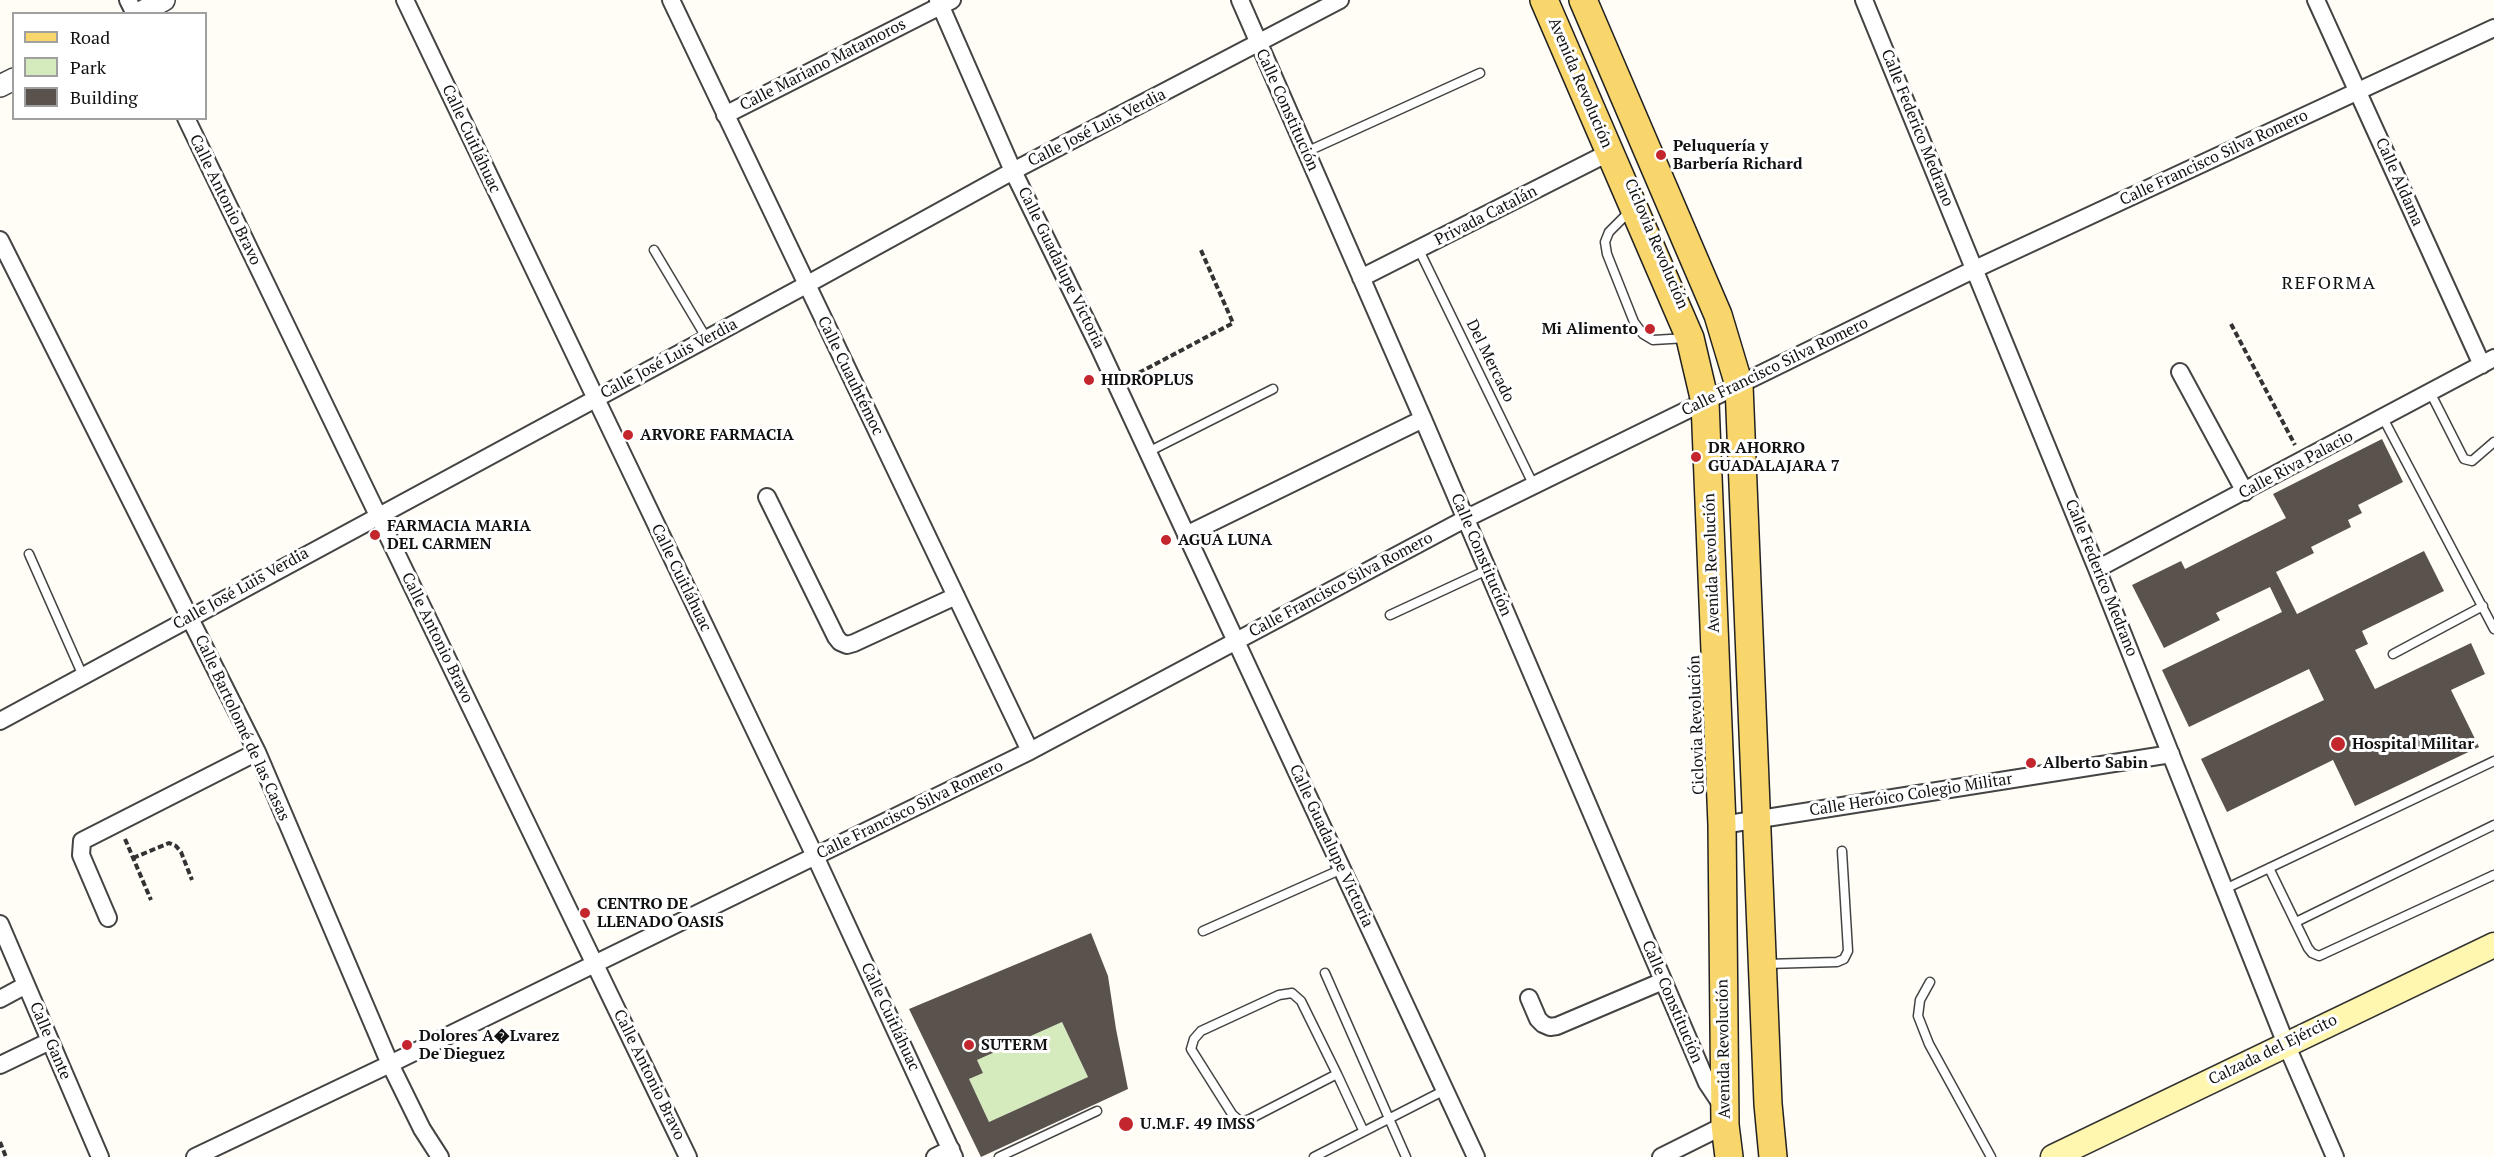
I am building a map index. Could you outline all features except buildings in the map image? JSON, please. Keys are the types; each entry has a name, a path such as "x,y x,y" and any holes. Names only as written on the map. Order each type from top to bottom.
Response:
{"main road":[{"name":"Avenida Revolución","path":"1544,0 1690,338 1705,402 1722,825 1725,1117 1729,1157"},
{"name":"Avenida Revolución","path":"1583,0 1718,315 1739,385 1773,1157"},
{"name":"Calzada del Ejército","path":"2053,1157 2494,945"}],"street":[{"path":"140,12 164,0"},
{"name":"Calle Cuitláhuac","path":"405,0 815,856 953,1153"},
{"name":"Calle Cuauhtémoc","path":"671,0 1030,751"},
{"name":"Calle Constitución","path":"1240,0 1423,418 1707,1083 1725,1117"},
{"name":"Calle José Luis Verdia","path":"0,721 1013,171 1340,0"},
{"name":"Calle Federico Medrano","path":"1864,0 2097,569 2286,1044 2335,1157"},
{"name":"Calle Aldama","path":"2316,0 2488,361"},
{"name":"Calle Mariano Matamoros","path":"725,115 944,2"},
{"name":"Calle Guadalupe Victoria","path":"944,2 1013,171 1148,452 1476,1157"},
{"name":"Calle Francisco Silva Romero","path":"195,1157 390,1065 1030,751 1465,519 1975,269 2494,28"},
{"name":"Calle Antonio Bravo","path":"187,120 688,1157"},
{"name":"Privada Catalán","path":"1361,279 1610,152"},
{"name":"Calle Bartolomé de las Casas","path":"0,240 256,752 390,1065 422,1129 440,1157"},
{"name":"Calle Riva Palacio","path":"2097,569 2488,361"},
{"path":"2180,372 2245,492"},
{"path":"1186,535 1423,418"},
{"path":"767,497 840,642 847,645 854,643 956,597"},
{"path":"108,918 80,848 82,841 256,752"},
{"name":"Calle Heróico Colegio Militar","path":"1722,825 2171,754"},
{"name":"Calle Gante","path":"0,924 100,1157"},
{"path":"1529,998 1543,1024 1550,1027 1663,981"},
{"path":"0,999 26,985"},
{"path":"0,1065 50,1041"},
{"path":"1661,1157 1725,1117"},
{"path":"935,1157 953,1153"}],"lane":[{"path":"1306,153 1480,73"},
{"path":"1633,208 1609,232 1605,242 1607,254 1634,322 1643,334 1653,340 1690,338"},
{"path":"654,250 707,339"},
{"name":"Del Mercado","path":"1419,250 1534,486"},
{"path":"1148,452 1273,389"},
{"path":"2430,392 2464,459 2472,461 2494,442"},
{"path":"2383,418 2494,629"},
{"path":"28,554 83,675"},
{"path":"1390,615 1487,570"},
{"path":"2393,654 2483,606"},
{"path":"2225,889 2494,761"},
{"path":"2296,922 2494,825"},
{"path":"1763,964 1837,962 1844,959 1848,951 1842,851"},
{"path":"2269,868 2312,953 2319,956 2494,875"},
{"path":"1203,931 1342,869"},
{"path":"1325,973 1406,1157"},
{"path":"1930,982 1920,1000 1918,1016 1929,1044 1991,1157"},
{"path":"1337,1074 1241,1122 1232,1114 1191,1049 1194,1039 1201,1031 1279,995 1292,993 1301,1001 1337,1074 1363,1130"},
{"path":"1314,1157 1445,1090"},
{"path":"999,1157 1097,1111"}],"path":[{"path":"1116,385 1233,323 1200,248"},
{"path":"2231,324 2303,461"},
{"path":"117,822 151,900"},
{"path":"133,858 169,843 181,852 192,880"},
{"path":"0,1142 6,1157"}],"green space":[{"path":"1062,1022 1088,1077 989,1122 969,1079 983,1073 977,1060"}],"place":[{"name":"Peluquería y Barbería Richard","path":"1661,155"},
{"name":"Mi Alimento","path":"1650,329"},
{"name":"HIDROPLUS","path":"1089,380"},
{"name":"ARVORE FARMACIA","path":"628,435"},
{"name":"DR AHORRO GUADALAJARA 7","path":"1696,457"},
{"name":"FARMACIA MARIA DEL CARMEN","path":"375,535"},
{"name":"AGUA LUNA","path":"1166,540"},
{"name":"Hospital Militar","path":"2338,744"},
{"name":"Alberto Sabin","path":"2031,763"},
{"name":"CENTRO DE LLENADO OASIS","path":"585,913"},
{"name":"Dolores A�Lvarez De Dieguez","path":"407,1045"},
{"name":"SUTERM","path":"969,1045"},
{"name":"U.M.F. 49 IMSS","path":"1126,1124"}],"district":[{"name":"REFORMA","path":"2329,284"}]}
